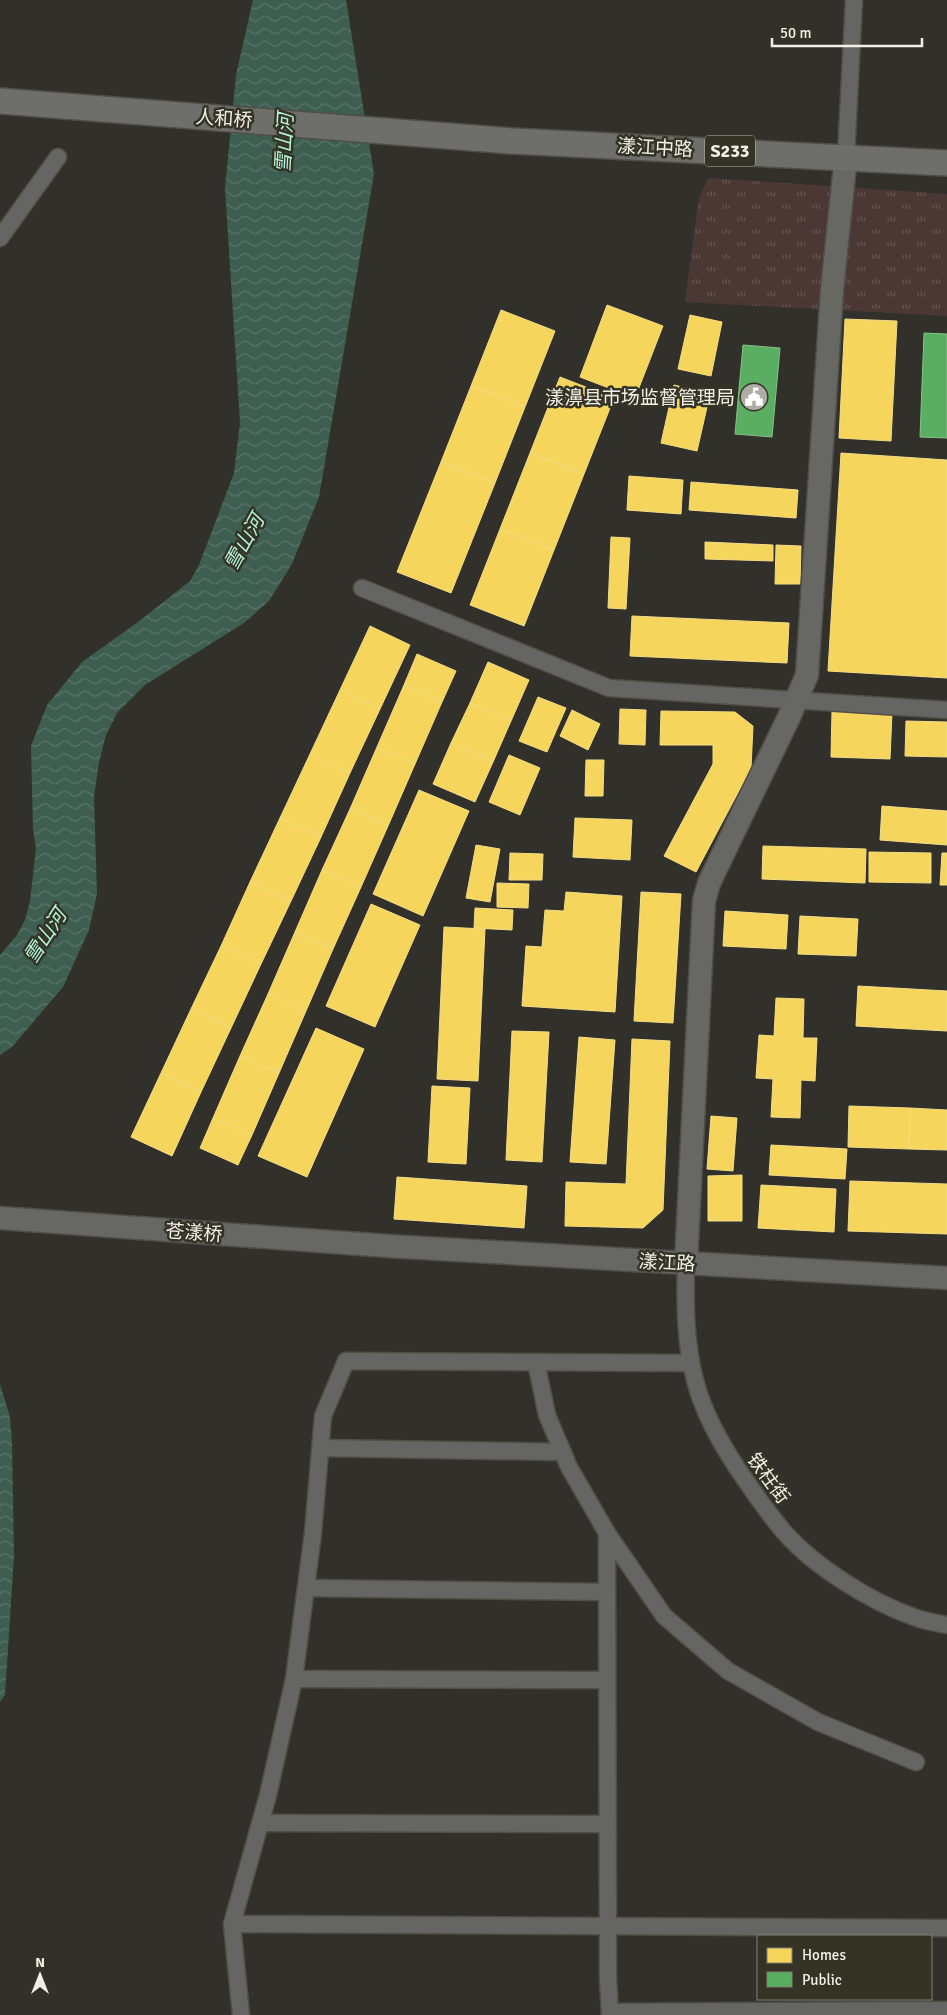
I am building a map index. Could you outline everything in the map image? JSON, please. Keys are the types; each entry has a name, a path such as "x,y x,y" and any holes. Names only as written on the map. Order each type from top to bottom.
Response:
{"main road":[{"name":"人和桥","path":"0,101 512,141"},
{"name":"漾江中路","path":"512,141 947,162"}],"street":[{"path":"686,1263 704,901 709,883 807,675 832,290 846,156 854,0"},
{"path":"0,238 58,157"},
{"path":"362,588 609,688 947,710"},
{"name":"苍漾桥","path":"0,1218 388,1246"},
{"name":"漾江路","path":"388,1246 947,1278"},
{"name":"铁柱街","path":"686,1263 685,1305 691,1363 706,1415 728,1456 786,1534 820,1564 866,1595 914,1618 947,1625"},
{"path":"241,2015 232,1924 260,1823 294,1679 306,1588 323,1416 346,1361 691,1363"},
{"path":"536,1362 547,1415 563,1452 607,1533 664,1616 728,1671 818,1722 916,1762"},
{"path":"321,1448 563,1452"},
{"path":"607,1533 610,2013 947,2010"},
{"path":"306,1588 607,1592"},
{"path":"294,1679 607,1680"},
{"path":"260,1823 608,1824"},
{"path":"232,1924 947,1928"}],"green space":[{"path":"708,178 947,194 947,316 685,302 699,197"}],"water":[{"name":"雪山河","path":"253,0 346,0 374,174 319,497 292,564 269,601 244,623 145,685 117,713 106,735 99,762 94,797 97,894 89,930 63,987 12,1047 0,1055 0,955 17,935 25,920 30,901 36,848 33,829 31,746 47,705 82,662 138,622 190,581 199,565 234,473 240,423 225,188 236,75"},
{"path":"0,1384 10,1417 14,1556 5,1695 0,1702"}],"building: Homes":[{"path":"607,305 663,326 635,398 580,377"},
{"path":"501,310 555,331 525,407 471,386"},
{"path":"690,315 722,322 711,376 678,369"},
{"path":"845,319 897,321 891,441 839,438"},
{"path":"560,377 614,398 584,474 530,453"},
{"path":"674,385 710,394 697,451 661,443"},
{"path":"471,386 525,407 495,483 441,462"},
{"path":"530,453 584,474 554,550 500,529"},
{"path":"841,453 947,460 947,678 828,671"},
{"path":"441,462 495,483 451,593 397,572"},
{"path":"629,476 683,480 681,514 627,510"},
{"path":"691,482 798,490 796,518 689,510"},
{"path":"500,529 554,550 524,626 470,605"},
{"path":"611,537 630,538 626,609 608,608"},
{"path":"705,542 773,545 773,561 705,559"},
{"path":"776,545 801,546 800,584 775,584"},
{"path":"632,616 789,623 787,663 630,656"},
{"path":"370,626 410,645 380,709 340,690"},
{"path":"417,654 456,671 442,702 404,685"},
{"path":"488,662 529,680 511,721 470,703"},
{"path":"404,685 442,702 415,764 377,747"},
{"path":"340,690 380,709 350,773 310,754"},
{"path":"538,697 566,708 547,752 519,741"},
{"path":"470,703 511,721 493,762 451,743"},
{"path":"620,709 646,710 645,745 619,744"},
{"path":"572,710 600,724 588,750 560,736"},
{"path":"661,711 735,712 753,726 751,768 696,872 664,856 713,764 713,745 660,745"},
{"path":"832,711 892,713 890,759 831,757"},
{"path":"906,721 947,722 947,757 905,756"},
{"path":"451,743 493,762 475,802 433,784"},
{"path":"377,747 415,764 388,826 350,809"},
{"path":"310,754 350,773 321,837 280,818"},
{"path":"509,755 540,768 520,815 489,802"},
{"path":"586,760 604,760 603,796 585,796"},
{"path":"419,790 469,811 423,916 373,894"},
{"path":"882,806 947,811 947,845 880,840"},
{"path":"350,809 388,826 361,887 322,870"},
{"path":"280,818 321,837 291,901 250,882"},
{"path":"575,818 632,820 630,860 573,857"},
{"path":"476,845 500,849 490,902 466,898"},
{"path":"763,846 866,849 865,883 762,879"},
{"path":"869,852 931,853 931,883 869,882"},
{"path":"510,853 543,854 542,880 509,880"},
{"path":"942,853 947,853 947,885 940,885"},
{"path":"322,870 361,887 333,949 295,932"},
{"path":"250,882 291,901 261,964 221,946"},
{"path":"497,883 529,884 528,908 497,907"},
{"path":"566,892 622,896 615,1012 522,1006 526,946 542,947 545,910 564,911"},
{"path":"641,892 681,894 673,1023 634,1021"},
{"path":"371,904 420,925 375,1027 326,1006"},
{"path":"475,908 513,910 512,930 474,928"},
{"path":"725,911 788,915 786,949 723,946"},
{"path":"800,916 858,919 856,956 798,954"},
{"path":"444,927 485,929 478,1081 437,1079"},
{"path":"295,932 333,949 306,1011 268,994"},
{"path":"221,946 261,964 231,1028 191,1009"},
{"path":"858,986 947,991 947,1031 856,1026"},
{"path":"268,994 306,1011 279,1073 240,1056"},
{"path":"776,998 804,999 803,1038 817,1038 815,1081 801,1080 800,1118 771,1117 773,1079 756,1078 759,1035 774,1036"},
{"path":"191,1009 231,1028 201,1092 161,1073"},
{"path":"316,1028 364,1049 307,1177 258,1156"},
{"path":"512,1031 549,1032 542,1162 506,1160"},
{"path":"579,1037 615,1040 606,1164 570,1162"},
{"path":"632,1039 670,1041 663,1210 643,1228 565,1226 566,1182 626,1184"},
{"path":"240,1056 279,1073 252,1135 213,1118"},
{"path":"161,1073 201,1092 172,1156 131,1137"},
{"path":"432,1086 470,1088 466,1164 428,1162"},
{"path":"849,1106 910,1108 909,1149 848,1147"},
{"path":"910,1108 947,1110 947,1150 909,1149"},
{"path":"711,1116 737,1118 733,1171 707,1169"},
{"path":"213,1118 252,1135 238,1165 200,1148"},
{"path":"771,1145 847,1149 845,1179 769,1175"},
{"path":"742,1175 742,1221 708,1221 708,1176"},
{"path":"397,1177 527,1186 524,1228 394,1219"},
{"path":"850,1181 947,1184 947,1234 848,1231"},
{"path":"761,1185 836,1189 834,1232 758,1228"}],"building: Public":[{"path":"924,333 947,334 947,438 920,437"},
{"path":"743,345 780,348 772,437 735,434"}],"place":[{"name":"漾濞县市场监督管理局","path":"754,397"}]}
